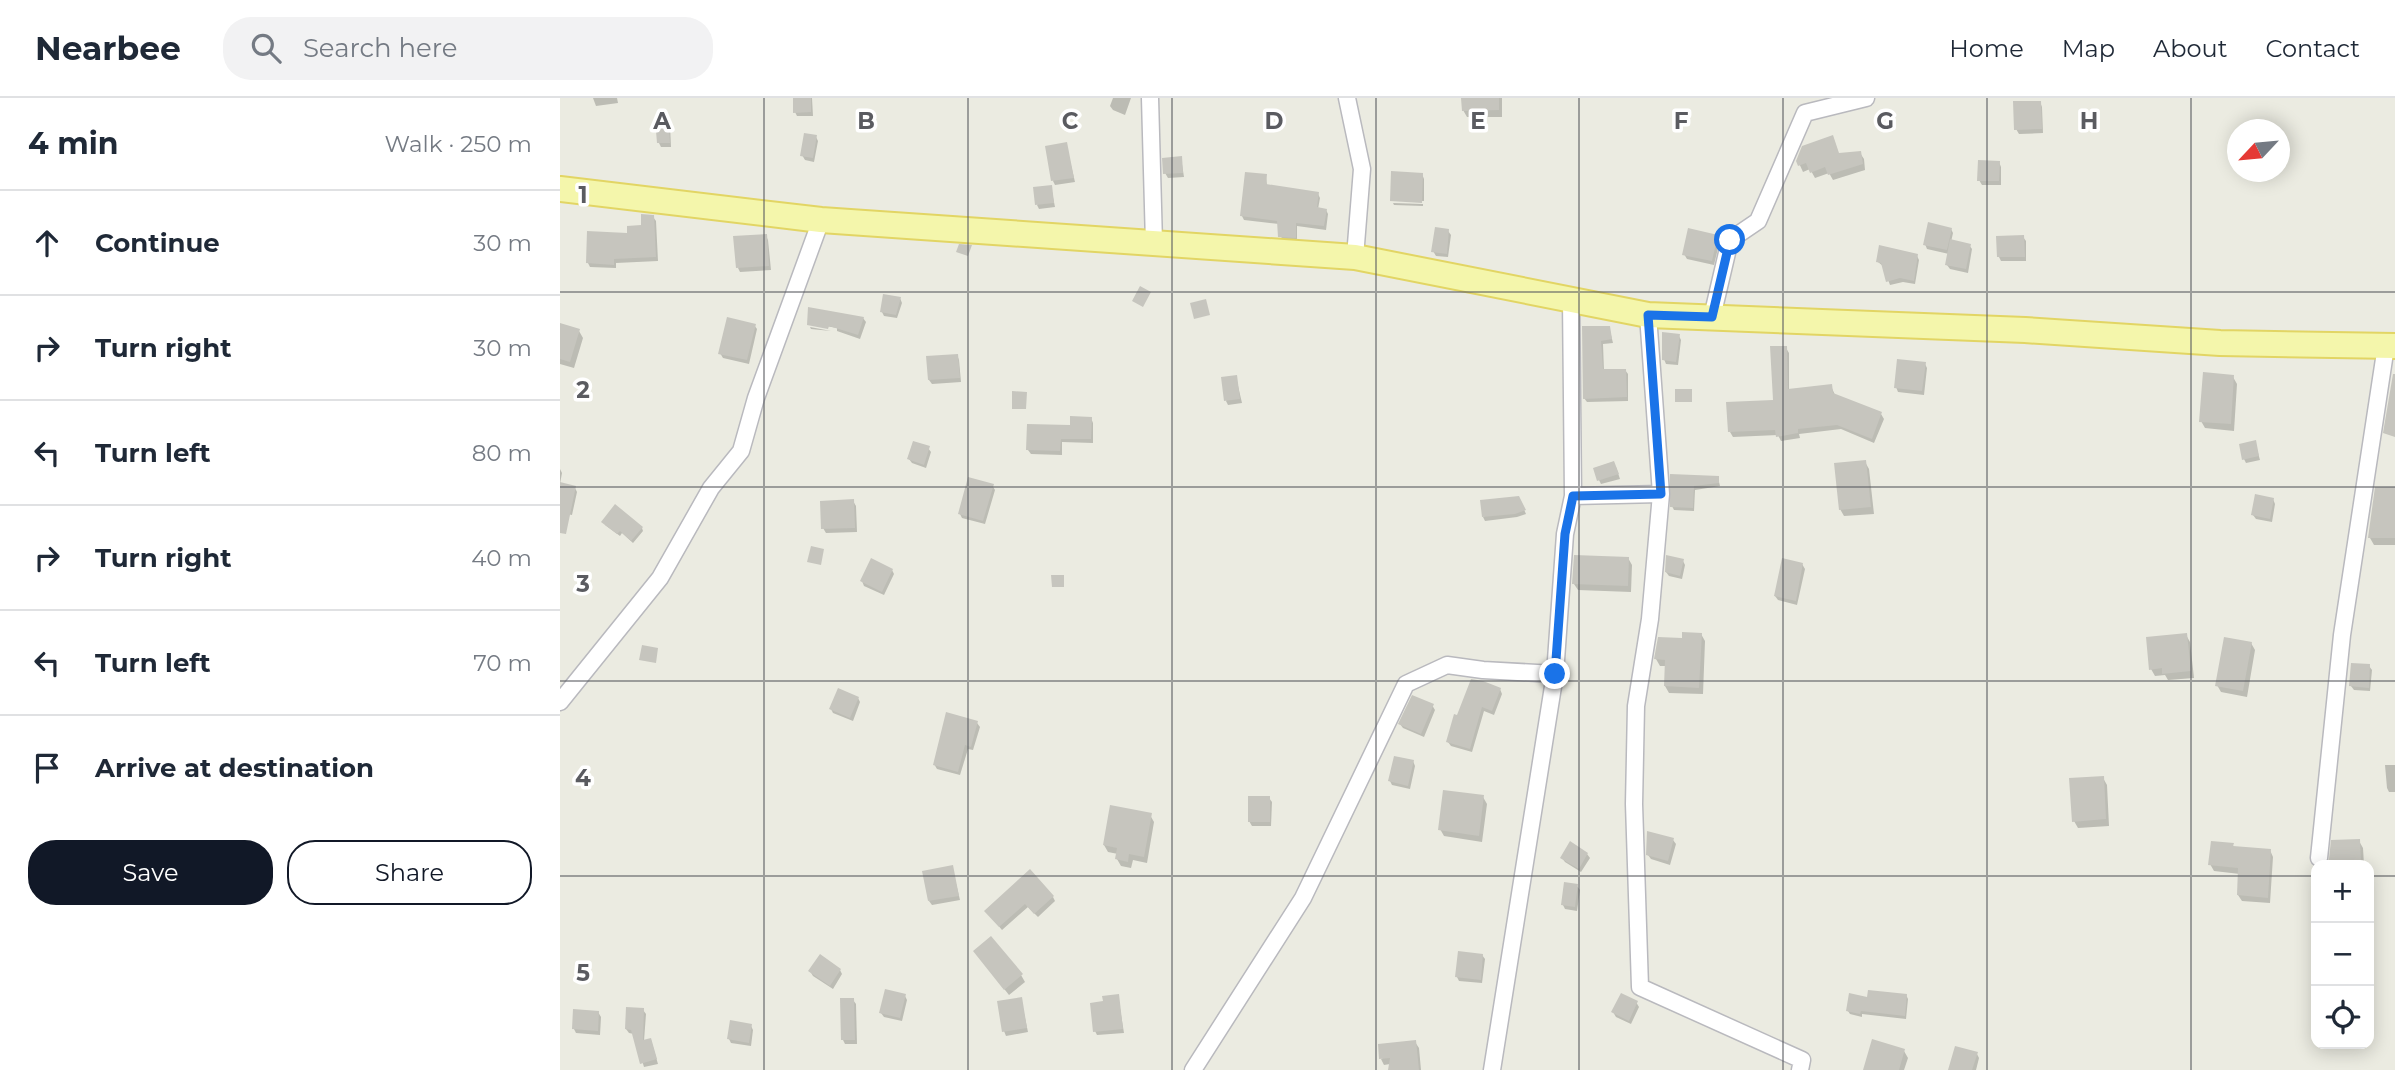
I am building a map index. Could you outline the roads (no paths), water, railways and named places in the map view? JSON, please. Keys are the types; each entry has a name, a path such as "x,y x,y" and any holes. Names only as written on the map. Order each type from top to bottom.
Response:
{"main road":[{"path":"560,189 821,220 1355,257 1648,315 2025,330 2220,343 2390,346"}],"street":[{"path":"1150,98 1154,243"},
{"path":"1347,98 1362,169 1355,257"},
{"path":"1712,317 1730,240 1758,221 1805,113 1866,98"},
{"path":"560,702 660,578 711,488 741,451 756,398 821,220"},
{"path":"1492,1070 1555,674 1565,534 1573,496 1571,300"},
{"path":"1648,315 1661,494 1650,619 1636,706 1634,804 1640,987 1802,1060 1800,1070"},
{"path":"2319,858 2342,635 2390,346"},
{"path":"1573,496 1661,494"},
{"path":"1193,1070 1303,898 1406,684 1447,665 1555,674"}]}
